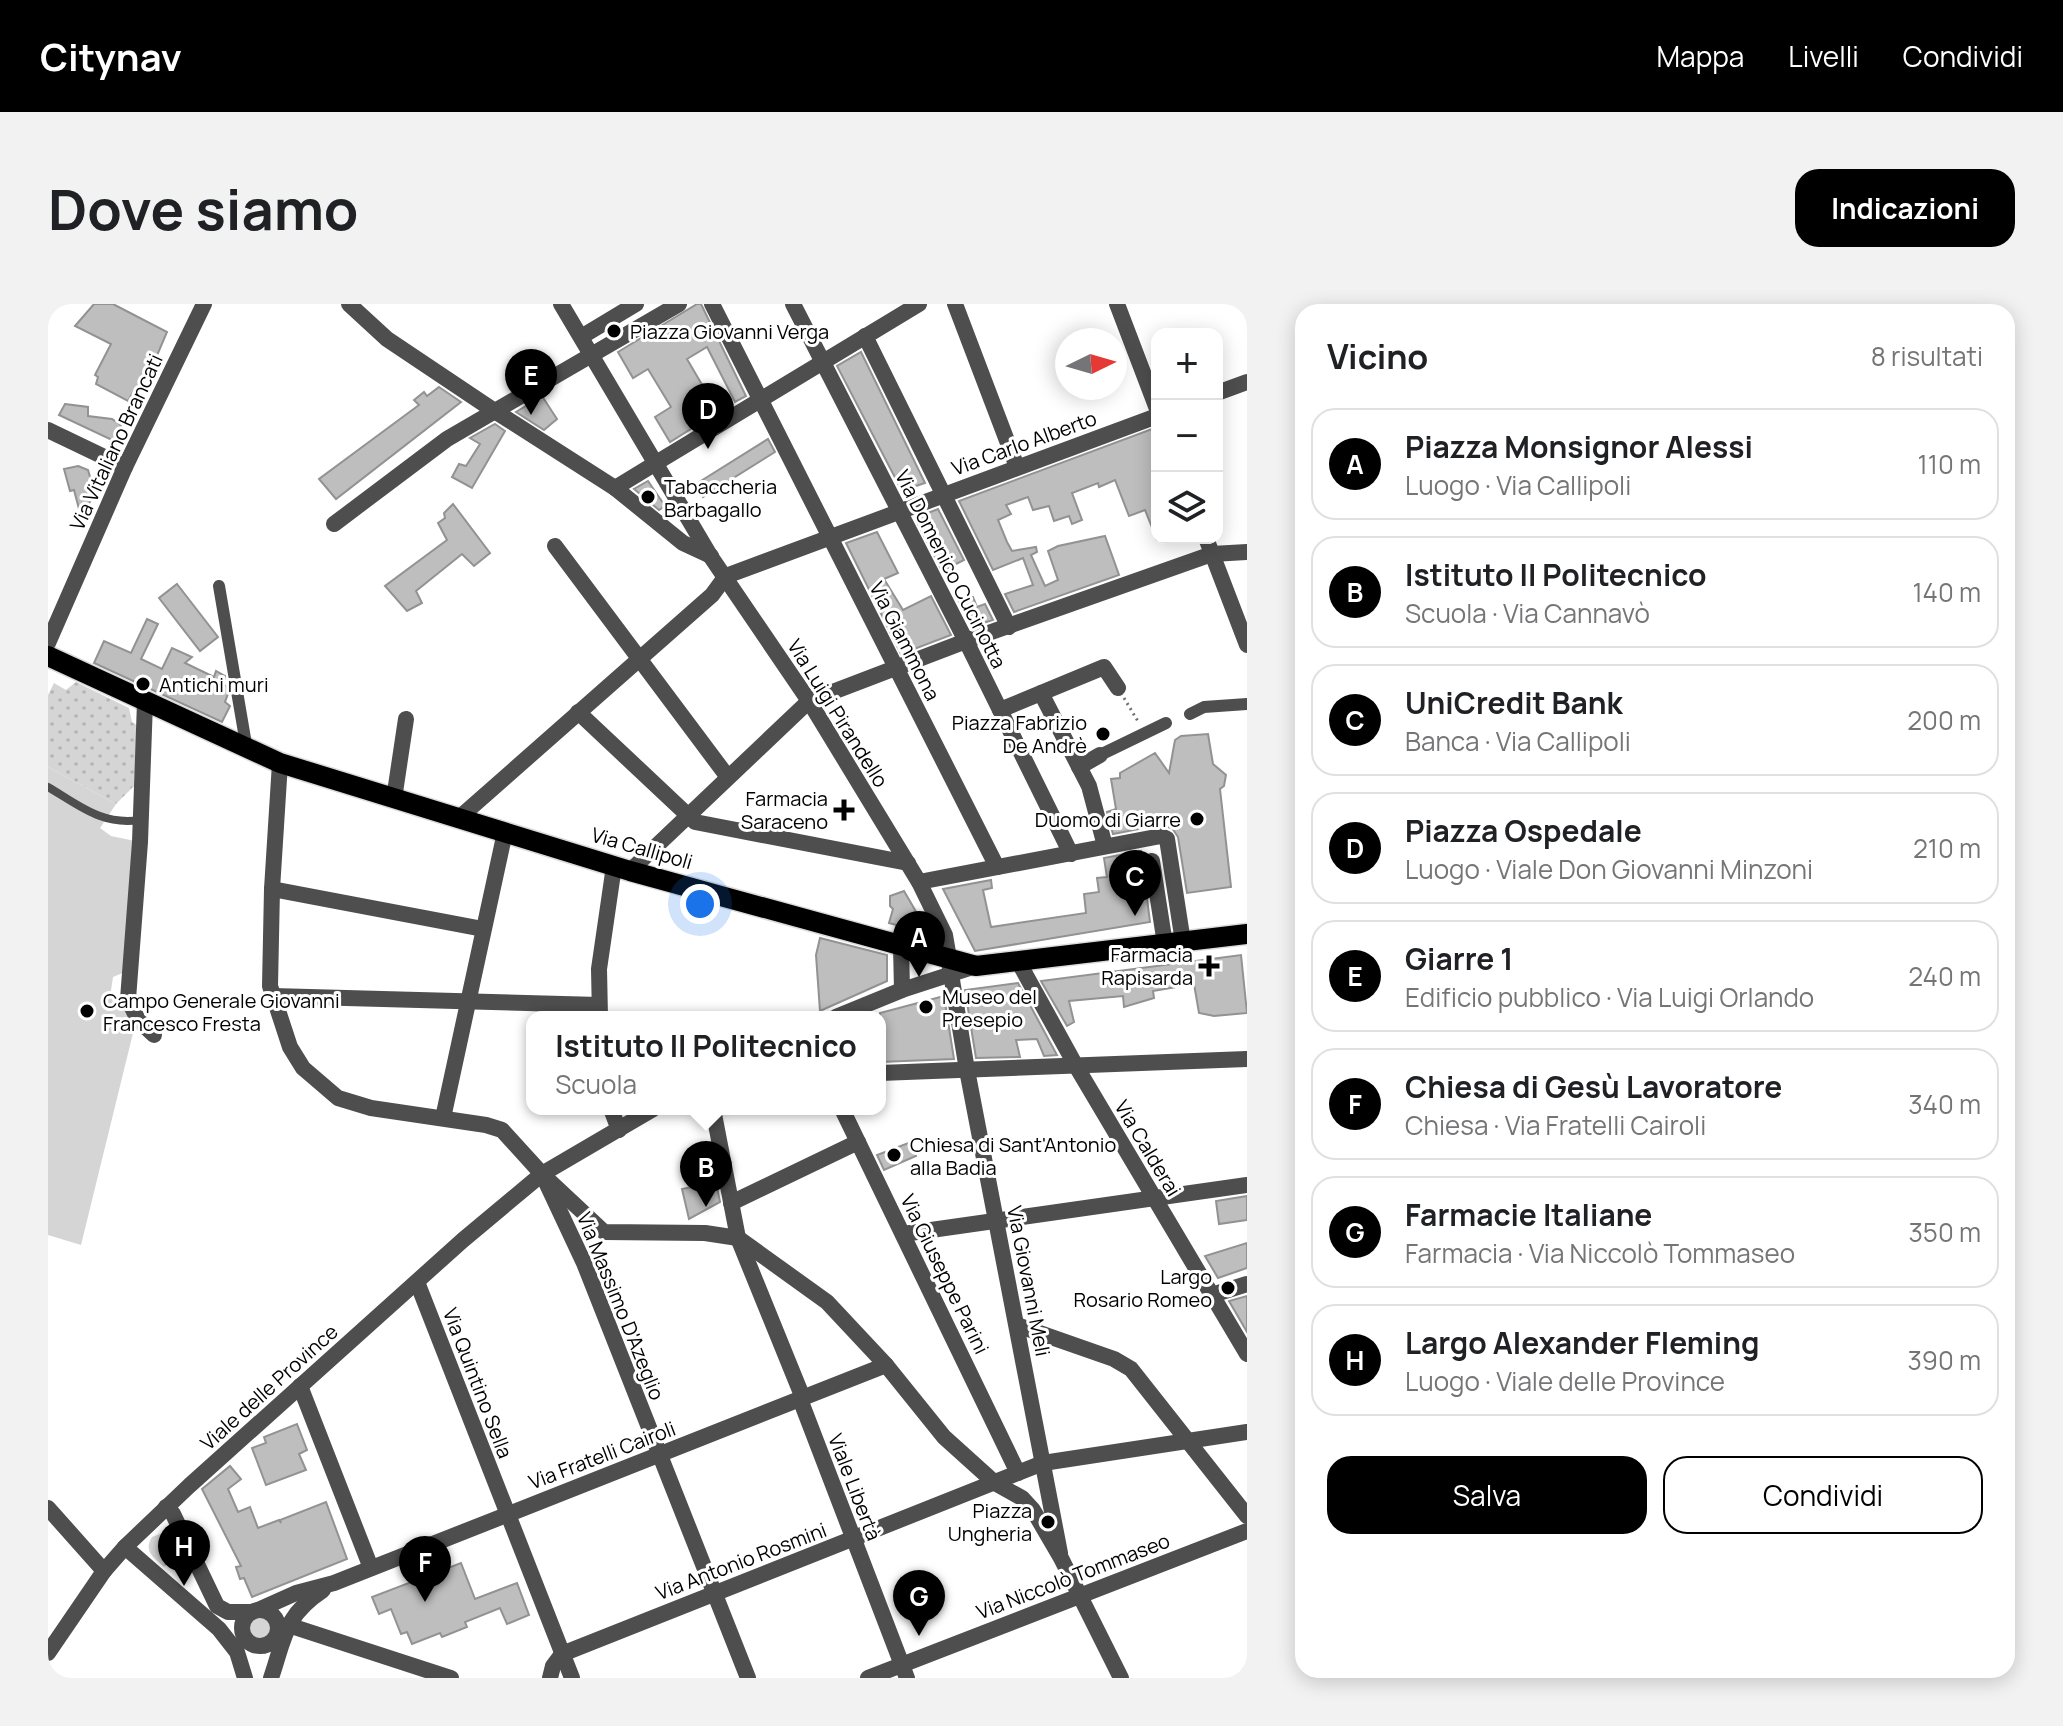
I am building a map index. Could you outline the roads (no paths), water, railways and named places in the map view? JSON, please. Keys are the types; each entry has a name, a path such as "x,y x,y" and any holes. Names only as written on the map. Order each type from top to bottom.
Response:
{"main road":[{"name":"Via Callipoli","path":"48,656 280,763 622,868 901,946 950,965 976,966 1174,943 1246,939"}],"street":[{"name":"Via Vitaliano Brancati","path":"48,643 125,467 204,304"},
{"path":"349,304 387,339 615,488 683,543 711,557"},
{"name":"Via Luigi Pirandello","path":"561,304 711,557 809,701 908,863 945,935 950,965"},
{"path":"581,337 636,304"},
{"path":"334,524 447,439 679,304"},
{"path":"712,304 760,400"},
{"name":"Via Domenico Cucinotta","path":"793,304 1071,854"},
{"path":"615,488 654,459 760,400 919,304"},
{"path":"955,304 1017,467"},
{"path":"1117,304 1154,400"},
{"path":"865,336 1009,627"},
{"path":"1223,391 1247,382"},
{"name":"Via Giammona","path":"760,400 997,867"},
{"name":"Via Carlo Alberto","path":"726,576 1151,418"},
{"path":"48,430 125,467"},
{"path":"555,546 727,776"},
{"path":"1209,546 1247,645"},
{"path":"273,996 467,1002 599,1011 599,969 622,868 687,814 809,701 1009,627 1209,546 1247,552"},
{"path":"459,818 639,656 712,595 726,576"},
{"path":"219,586 247,750"},
{"path":"1000,710 1104,667 1118,688"},
{"path":"1041,693 1089,786 1105,846"},
{"path":"145,702 141,820 128,999 131,1011 154,1035"},
{"path":"1190,714 1204,707 1247,704"},
{"path":"578,712 695,822 908,863"},
{"path":"394,799 406,719"},
{"path":"1079,767 1166,723"},
{"path":"280,763 270,986 290,1047 303,1068 338,1098 371,1108 502,1130 542,1174 604,1232"},
{"path":"443,1118 505,832"},
{"path":"919,882 1161,836 1167,839 1174,943"},
{"path":"1152,861 1174,943"},
{"path":"272,889 483,929"},
{"path":"896,992 901,946"},
{"name":"Via Calderai","path":"1018,961 1076,1066 1247,1354"},
{"path":"850,1011 950,965"},
{"name":"Via Giovanni Meli","path":"950,965 967,1070 1017,1325 1047,1459 1061,1558"},
{"path":"886,1073 1247,1059"},
{"path":"613,1115 619,1130"},
{"name":"Viale delle Province","path":"48,1653 104,1571 166,1507 463,1240 542,1174 643,1115"},
{"name":"Viale Libertà","path":"714,1115 738,1238 905,1671"},
{"name":"Via Giuseppe Parini","path":"845,1115 1018,1473"},
{"path":"731,1203 858,1142"},
{"name":"Via Massimo D'Azeglio","path":"542,1174 584,1263 748,1678"},
{"path":"903,1234 1247,1185"},
{"path":"584,1263 582,1241 585,1235 604,1232 705,1233 738,1238 827,1302 886,1365 944,1437 981,1470 987,1486 1022,1498 1033,1510 1061,1558 1121,1678"},
{"path":"756,1279 782,1269"},
{"name":"Via Quintino Sella","path":"417,1282 572,1678"},
{"path":"1212,1295 1247,1284"},
{"path":"1017,1325 1114,1359 1131,1369 1247,1516"},
{"name":"Via Fratelli Cairoli","path":"334,1583 886,1365"},
{"path":"300,1386 371,1568"},
{"name":"Via Antonio Rosmini","path":"562,1654 987,1486 1047,1459 1247,1432"},
{"path":"166,1507 173,1514 217,1606 228,1612 255,1611 273,1615 282,1631 451,1678"},
{"path":"48,1508 104,1571"},
{"name":"Via Niccolò Tommaseo","path":"868,1678 905,1671 1079,1595 1247,1531"},
{"path":"125,1547 219,1629 237,1652 245,1678"},
{"path":"219,1629 260,1646 269,1644 295,1611 334,1583"},
{"path":"246,1640 242,1624 255,1611 296,1593 334,1583"},
{"path":"273,1673 282,1631"},
{"path":"550,1678 553,1666 562,1654"}],"lane":[{"path":"48,787 105,820 141,820"}],"place":[{"name":"Piazza Giovanni Verga","path":"614,331"},
{"name":"Giarre 1","path":"531,415"},
{"name":"Piazza Ospedale","path":"708,449"},
{"name":"Tabaccheria Barbagallo","path":"648,497"},
{"name":"Antichi muri","path":"143,684"},
{"name":"Piazza Fabrizio De Andrè","path":"1103,734"},
{"name":"Farmacia Saraceno","path":"844,810"},
{"name":"Duomo di Giarre","path":"1197,819"},
{"name":"UniCredit Bank","path":"1135,916"},
{"name":"Farmacia Rapisarda","path":"1209,966"},
{"name":"Piazza Monsignor Alessi","path":"919,977"},
{"name":"Museo del Presepio","path":"926,1007"},
{"name":"Campo Generale Giovanni Francesco Fresta","path":"87,1011"},
{"name":"Chiesa di Sant'Antonio alla Badia","path":"894,1155"},
{"name":"Istituto Il Politecnico","path":"706,1207"},
{"name":"Largo Rosario Romeo","path":"1228,1288"},
{"name":"Piazza Ungheria","path":"1048,1522"},
{"name":"Largo Alexander Fleming","path":"184,1586"},
{"name":"Chiesa di Gesù Lavoratore","path":"425,1602"},
{"name":"Farmacie Italiane","path":"919,1636"}]}
